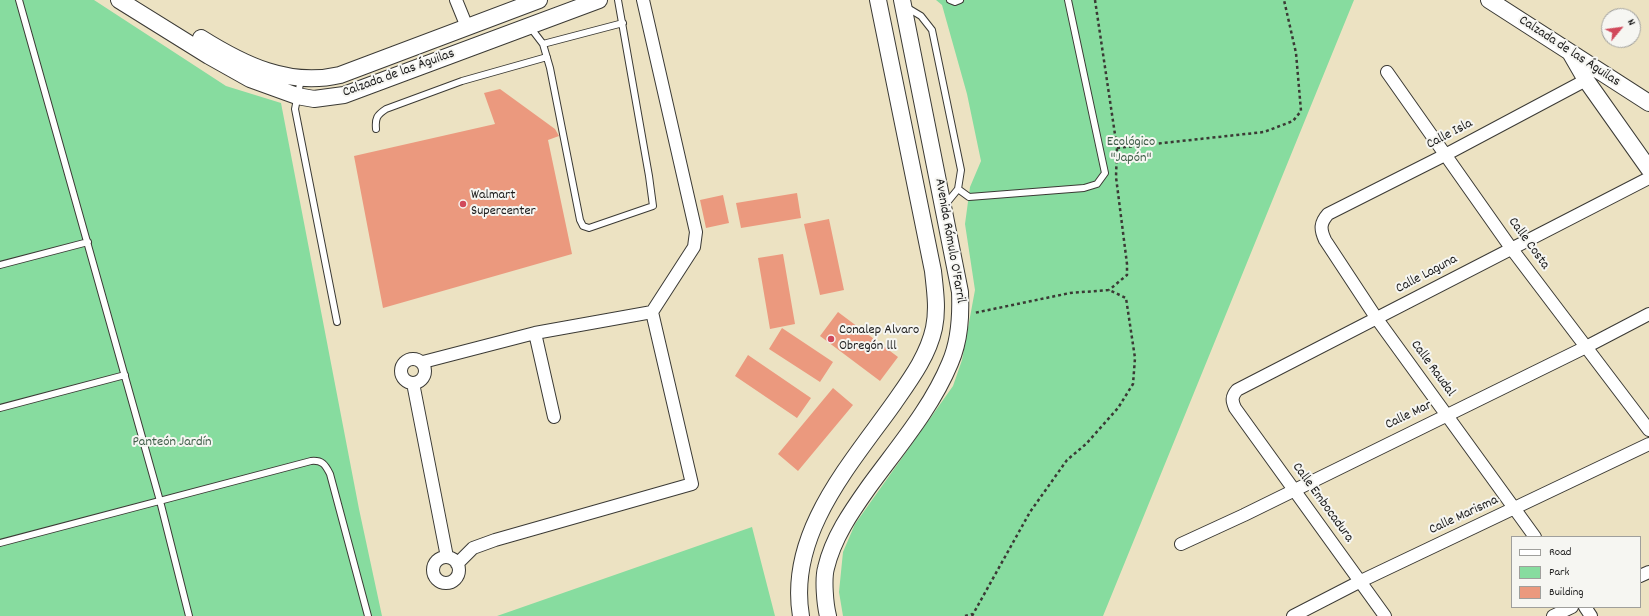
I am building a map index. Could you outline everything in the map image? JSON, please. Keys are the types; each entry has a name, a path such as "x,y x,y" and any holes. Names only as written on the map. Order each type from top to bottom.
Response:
{"main road":[{"name":"Calzada de las Águilas","path":"119,0 209,56 250,79 297,96 314,99 344,95 599,0"},
{"name":"Calzada de las Águilas","path":"139,0 217,48 258,68 281,76 301,79 322,79 340,75 539,0"},
{"name":"Avenida Rómulo O'Farril","path":"801,616 800,567 813,527 836,485 913,376 927,349 934,329 936,306 933,271 878,0"},
{"name":"Calzada de las Águilas","path":"1489,0 1649,103"},
{"name":"Avenida Rómulo O'Farril","path":"828,616 825,569 835,540 859,501 936,394 951,362 959,332 961,316 960,292 903,3"},
{"path":"1571,52 1586,80 1649,169"}],"street":[{"path":"456,0 468,26"},
{"path":"413,383 452,560 474,548 495,540 692,484 652,312 694,247 696,232 643,0"},
{"name":"Calle Costa","path":"1387,72 1511,248 1649,430"},
{"name":"Calle Isla","path":"1328,214 1445,155 1586,80"},
{"name":"Calle Laguna","path":"1235,408 1232,400 1233,394 1237,390 1649,178"},
{"name":"Calle Raudal","path":"1328,214 1322,221 1321,230 1325,240 1376,319 1447,414 1534,536"},
{"path":"423,362 535,333 652,312"},
{"name":"Calle Mar","path":"1181,544 1586,347 1649,314"},
{"path":"535,333 554,417"},
{"path":"410,358 417,358 423,362 426,369 424,376 420,381 413,383 406,381 401,376 400,368 404,362 410,358"},
{"name":"Calle Embocadura","path":"1235,408 1385,616"},
{"name":"Calle Marisma","path":"1293,616 1361,581 1649,444"},
{"path":"1553,616 1570,608"}],"lane":[{"path":"19,0 160,501 190,616"},
{"path":"529,26 543,44 547,57 580,220 583,226 589,228 649,209 653,206 618,0"},
{"path":"950,0 956,2 960,0"},
{"path":"958,189 969,197 1084,188 1097,184 1105,173 1068,0"},
{"path":"903,3 921,16 932,30 961,170 958,189 944,207"},
{"path":"543,44 622,23"},
{"path":"376,129 375,119 379,113 386,109 462,81 547,57"},
{"path":"301,79 295,109 337,322"},
{"path":"0,266 88,242"},
{"path":"0,408 125,375"},
{"path":"0,543 311,461 319,461 326,465 330,474 368,616"}],"path":[{"path":"1095,0 1117,148 1116,177 1127,275 1109,290"},
{"path":"1117,148 1264,132 1293,121 1301,111 1296,53 1284,0"},
{"path":"961,316 1070,293 1109,290 1126,298 1135,358 1133,384 1118,408 1086,444 1067,460 1030,512 972,615 965,616"}],"green space":[{"name":"Panteón Jardín","path":"0,0 94,0 226,86 281,103 359,509 382,616 0,616"},
{"name":"Ecológico \"Japón\"","path":"936,0 1354,0 1103,616 843,616 839,592 843,552 855,524 953,386 962,360 975,290 965,224 970,187 981,161 967,94 942,5"},
{"path":"752,527 775,616 497,616"}],"building":[{"path":"500,89 555,129 559,136 548,140 572,254 383,308 354,156 495,124 484,93"},
{"path":"797,193 801,218 741,228 736,203"},
{"path":"723,195 729,223 706,228 700,200"},
{"path":"829,219 844,290 820,295 804,224"},
{"path":"783,254 795,324 770,329 758,258"},
{"path":"838,312 898,357 880,381 820,336"},
{"path":"782,328 833,362 820,382 769,349"},
{"path":"748,355 811,398 797,418 735,376"},
{"path":"833,388 853,405 798,471 778,454"}],"place":[{"name":"Walmart Supercenter","path":"463,204"},
{"name":"Conalep Alvaro Obregón lll","path":"831,339"}]}
